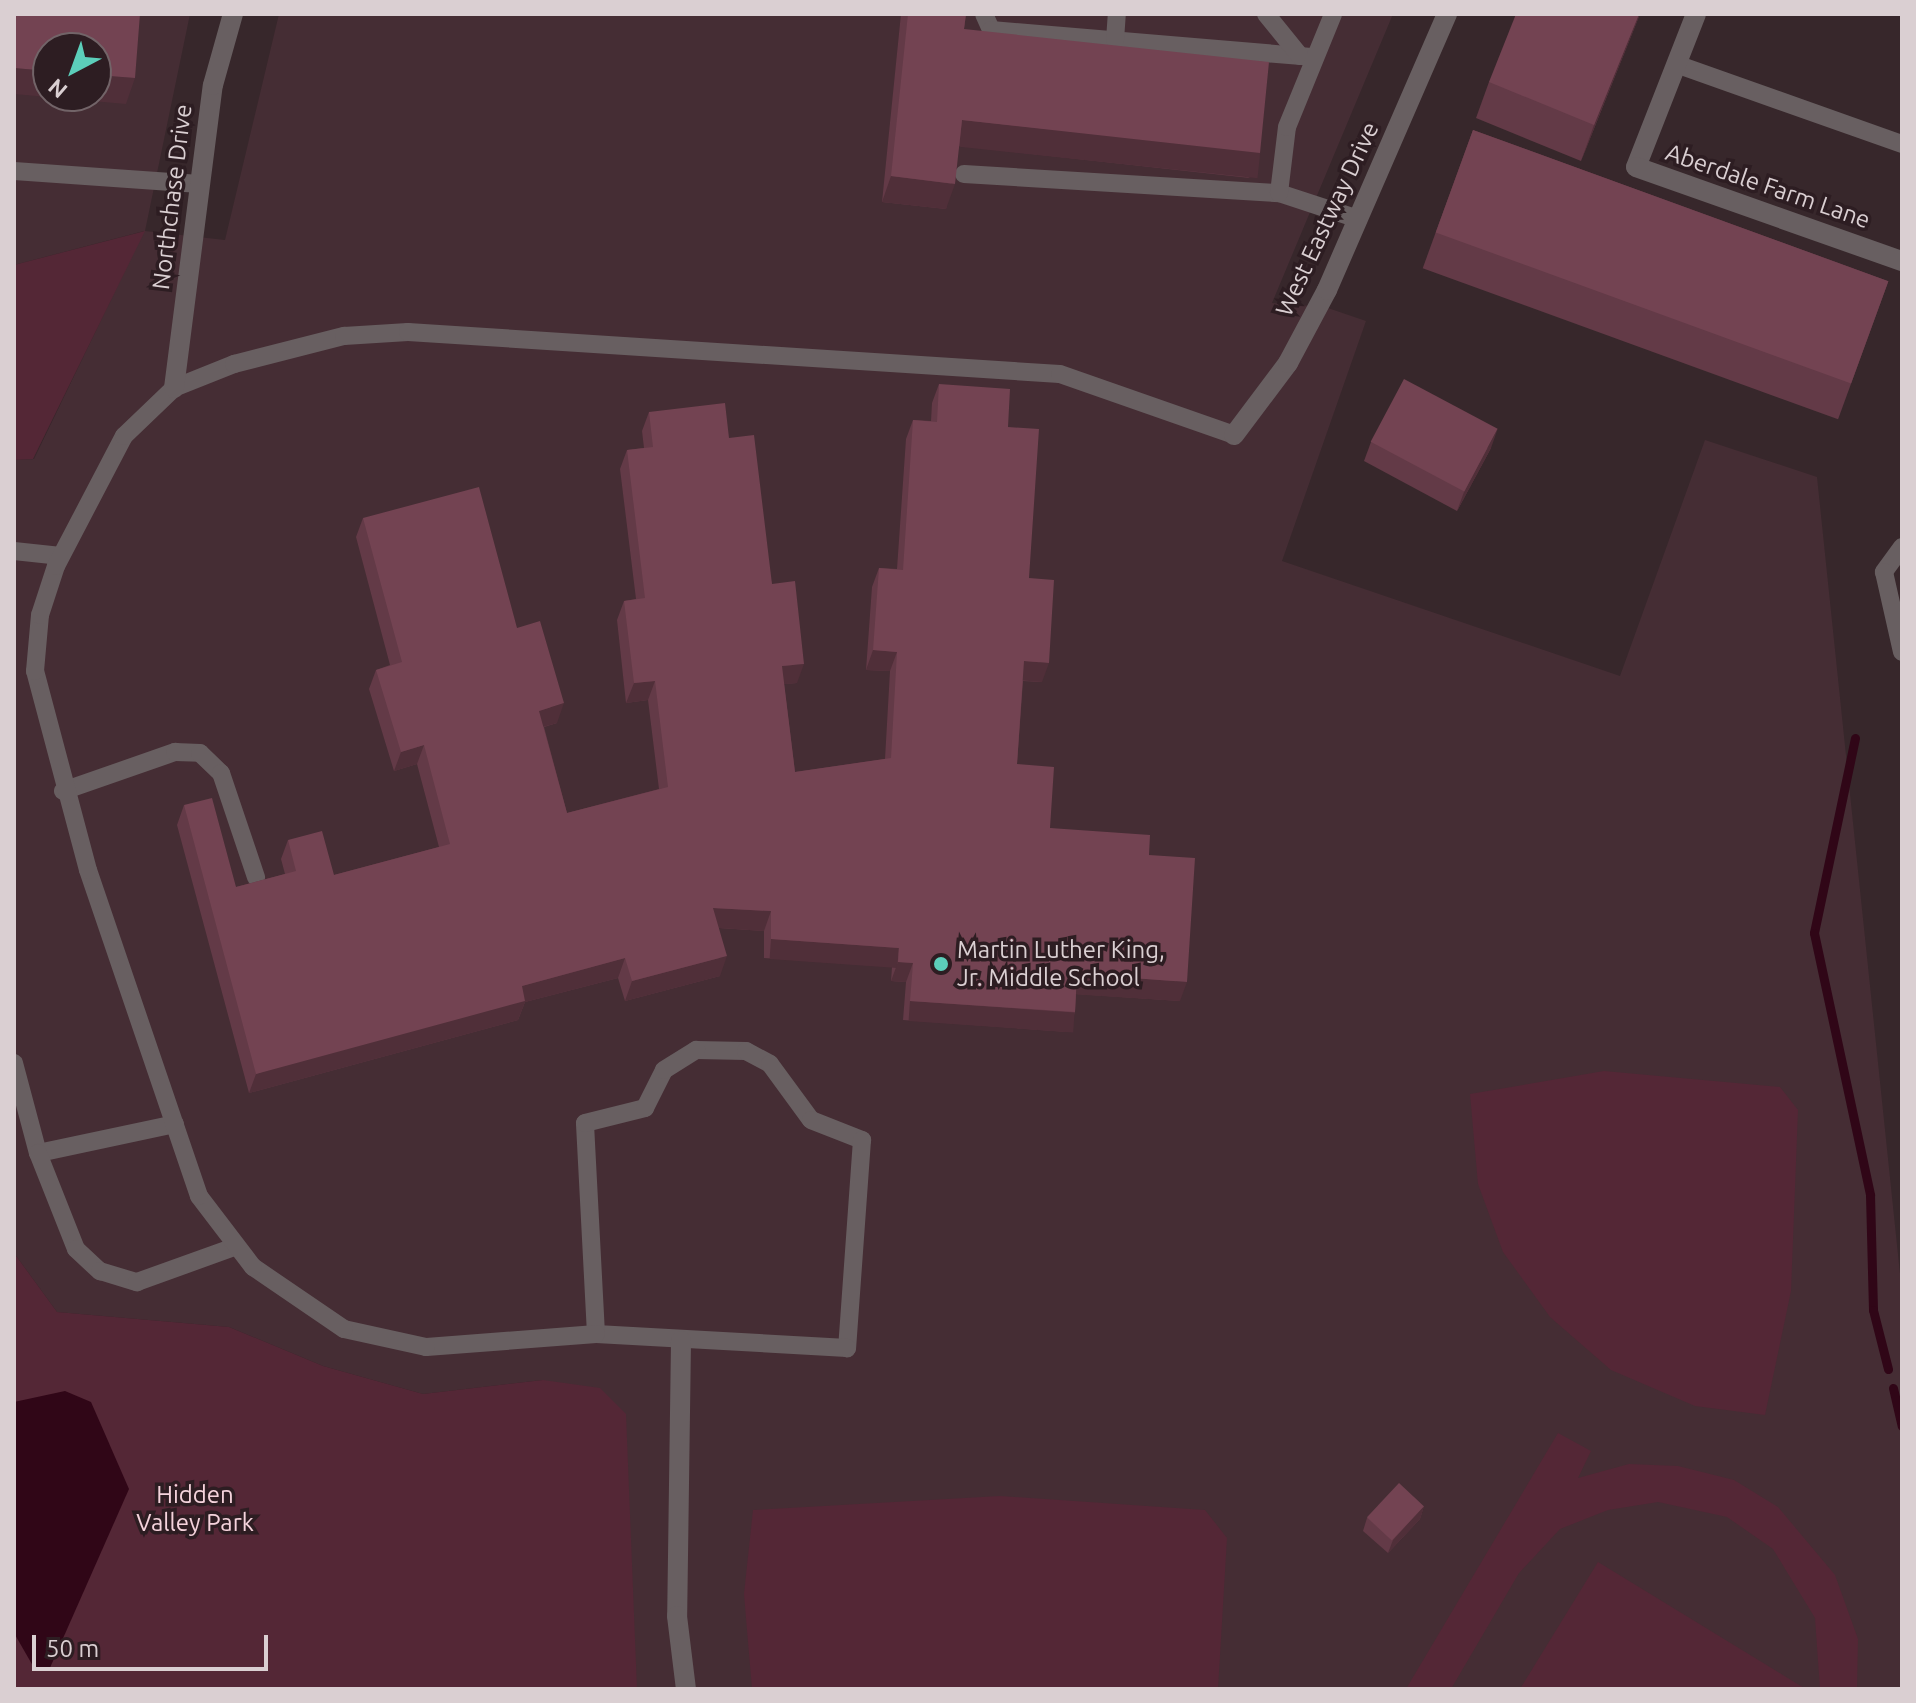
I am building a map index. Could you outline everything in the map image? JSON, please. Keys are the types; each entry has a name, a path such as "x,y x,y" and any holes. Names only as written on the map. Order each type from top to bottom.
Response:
{"street":[{"name":"Northchase Drive","path":"174,388 213,85 233,14"},
{"name":"West Eastway Drive","path":"1234,435 1288,363 1358,219 1447,14"},
{"name":"Aberdale Farm Lane","path":"1696,14 1636,167 1902,261"},
{"path":"681,1341 677,1616 686,1689"}],"lane":[{"path":"984,14 991,30 1307,57"},
{"path":"1115,40 1117,14"},
{"path":"1266,14 1307,57"},
{"path":"1279,193 1287,127 1307,57 1333,14"},
{"path":"1676,64 1902,144"},
{"path":"14,171 200,184"},
{"path":"964,174 1279,193 1358,219"},
{"path":"596,1334 585,1123 645,1108 678,1056 746,1051 787,1081 811,1120 862,1140 847,1348 596,1334 426,1347 385,1342 302,1307 234,1247 199,1196 63,791 35,671 40,615 61,556 124,436 174,388 184,390 234,364 344,336 408,332 1060,374 1234,435"},
{"path":"1902,547 1884,572 1902,652"},
{"path":"14,551 61,556"},
{"path":"63,791 175,752 200,753 221,773 256,877"},
{"path":"14,1063 38,1153 76,1249 100,1271 137,1282 234,1247"},
{"path":"38,1153 175,1124"}],"shaded area":[{"name":"Martin Luther King, Jr. Middle School","path":"14,14 190,14 145,231 225,240 279,14 1393,14 1272,303 1325,307 1366,321 1282,561 1620,676 1705,440 1817,477 1902,1293 1902,1689 637,1689 543,1380 423,1394 323,1366 229,1327 57,1312 14,1253 14,460 34,459 144,231 14,265"},
{"path":"65,1391 91,1402 129,1489 49,1670 33,1666 14,1633 14,1402"}],"green space":[{"path":"145,231 33,459 14,460 14,265"},
{"path":"1604,1071 1780,1087 1798,1110 1791,1291 1765,1415 1695,1406 1611,1370 1550,1317 1503,1252 1478,1184 1470,1094"},
{"name":"Hidden Valley Park","path":"14,1253 57,1312 229,1327 323,1366 423,1394 543,1380 600,1388 626,1414 637,1689 14,1689"},
{"path":"1558,1433 1591,1451 1578,1478 1629,1464 1678,1466 1734,1480 1778,1507 1835,1575 1858,1639 1857,1689 1820,1689 1815,1618 1773,1549 1727,1517 1658,1502 1608,1510 1560,1529 1519,1573 1451,1689 1406,1689"},
{"path":"1000,1496 1205,1510 1227,1538 1218,1689 752,1689 744,1594 753,1510"},
{"path":"1598,1562 1804,1688 1520,1689"}],"building":[{"path":"14,14 140,14 135,78 112,76 112,32 32,32 32,70 14,68"},
{"path":"908,14 966,14 964,29 1269,62 1260,153 962,120 955,184 891,176"},
{"path":"1516,14 1639,14 1594,125 1489,82"},
{"path":"1473,130 1888,281 1851,384 1436,232"},
{"path":"1404,379 1498,429 1464,491 1371,442"},
{"path":"939,384 1010,389 1008,427 1039,429 1029,578 1054,580 1049,663 1024,661 1017,764 1054,767 1050,828 1150,835 1149,855 1195,858 1187,982 1077,974 1075,1012 910,1001 913,963 898,962 899,948 771,939 771,911 713,908 727,956 632,981 625,958 522,986 525,1001 256,1074 184,805 212,798 236,887 296,871 288,840 322,831 334,875 450,844 424,745 401,752 376,670 402,662 363,518 479,487 517,628 540,621 564,703 539,711 567,813 668,787 655,681 634,683 624,601 645,598 627,450 653,447 649,412 725,403 729,438 754,435 772,584 795,581 804,664 782,666 795,772 891,758 897,652 873,650 879,568 903,570 913,420 937,422"},
{"path":"1399,1483 1424,1506 1392,1541 1367,1517"}],"waterway":[{"path":"1855,738 1814,933 1870,1195 1873,1310 1888,1369"},
{"path":"1893,1388 1902,1426"}],"place":[{"name":"Martin Luther King, Jr. Middle School","path":"941,964"}]}
